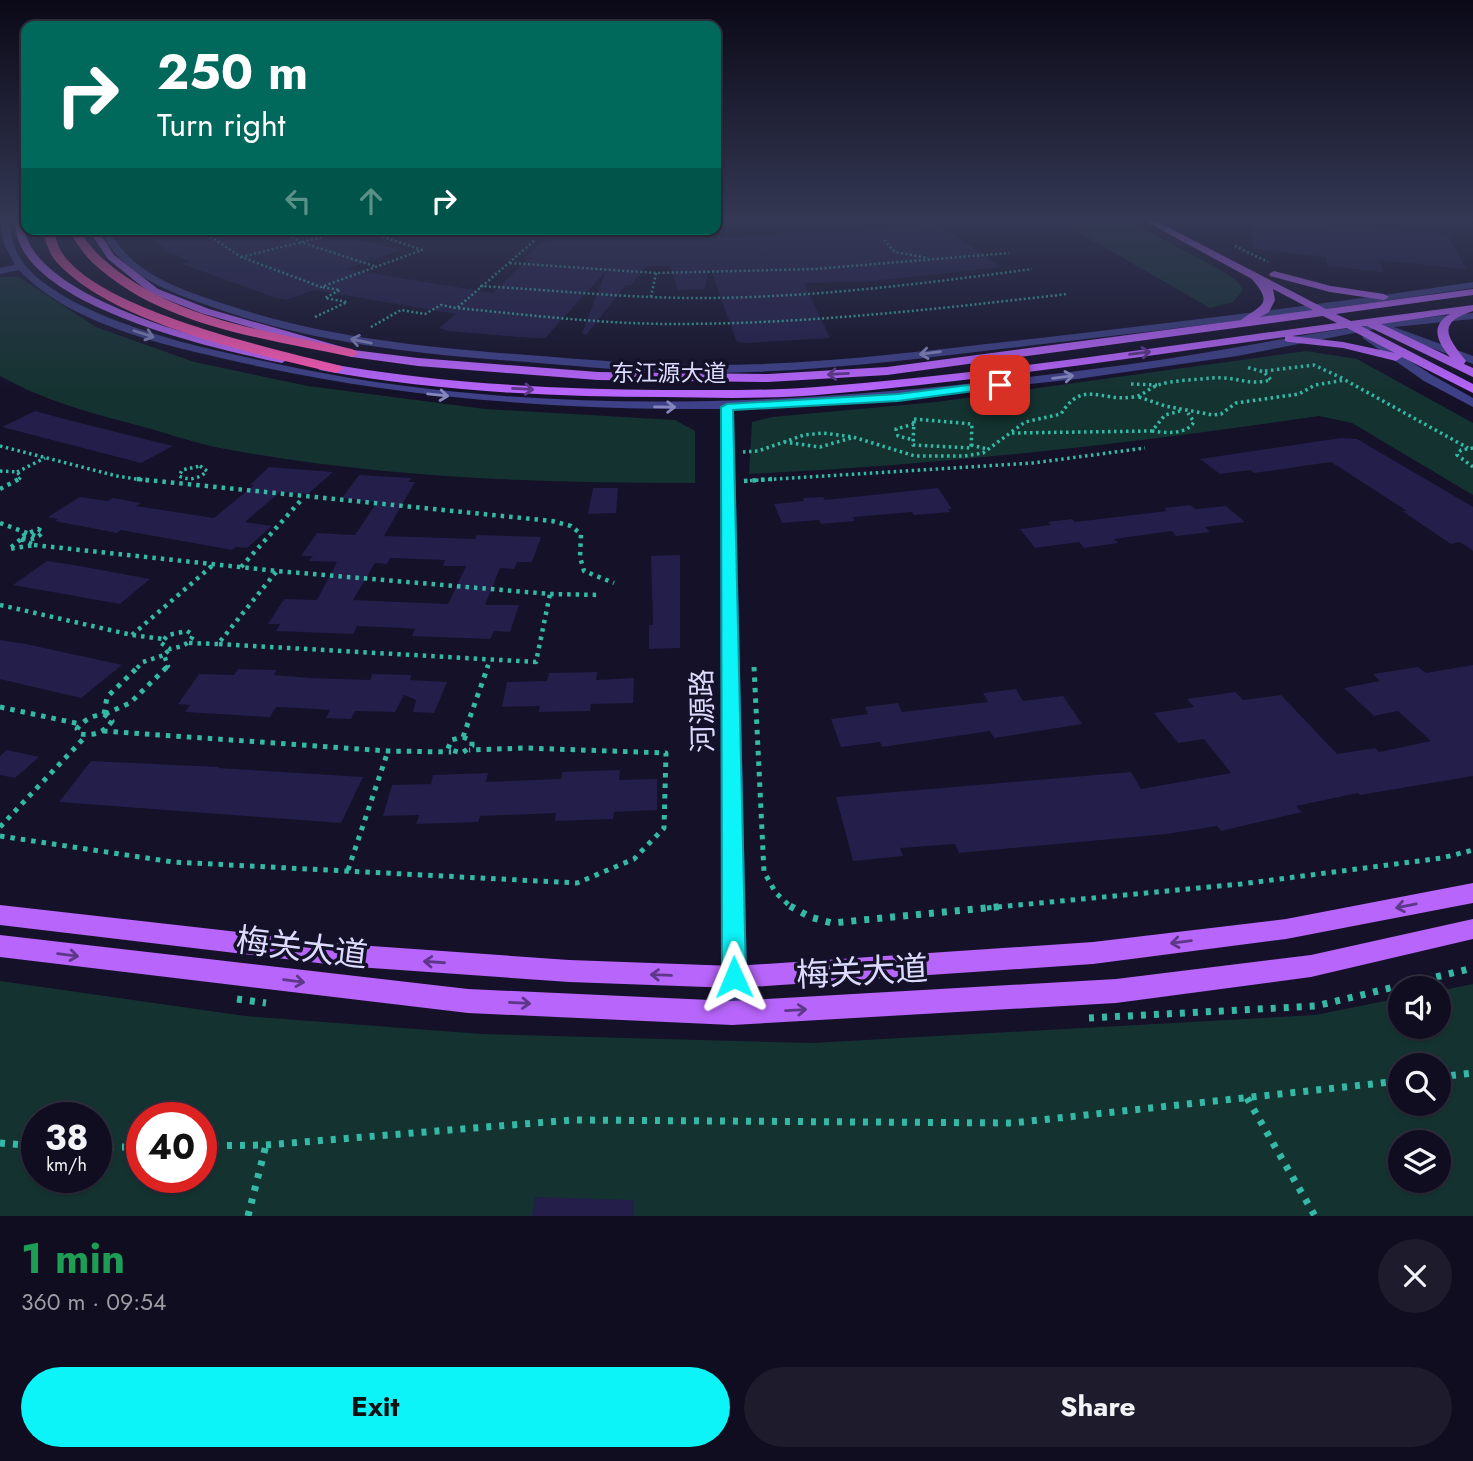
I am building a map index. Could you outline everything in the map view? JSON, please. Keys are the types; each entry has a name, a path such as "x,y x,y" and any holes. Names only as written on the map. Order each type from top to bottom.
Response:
{"highway":[{"path":"84,278 121,302 173,324 233,344 336,369"},
{"path":"118,278 150,299 193,314 352,353"}],"main road":[{"name":"东江源大道","path":"56,278 103,307 223,347 396,380 586,393 733,394 904,384 1353,327"},
{"name":"东江源大道","path":"138,278 155,291 205,311 352,353 482,369 598,376 768,378 887,371 1229,326 1340,307 1451,295"},
{"path":"1229,326 1258,315 1269,305 1270,295 1256,278"},
{"path":"1260,278 1473,391"},
{"path":"1281,278 1473,373"},
{"path":"1288,278 1330,289 1389,297 1473,292"},
{"path":"1376,324 1473,309"},
{"path":"1473,309 1451,318 1442,330 1444,343 1449,350 1473,373"},
{"path":"1247,339 1299,340 1343,345 1403,359 1444,374"},
{"name":"梅关大道","path":"0,915 343,955 569,971 734,977 1093,953 1286,929 1473,893"},
{"name":"梅关大道","path":"0,946 468,1001 732,1013 1116,991 1311,966 1473,929"}],"street":[{"path":"34,278 86,312 142,335 217,355 386,389 584,406 727,407 898,397 1263,348 1353,327 1473,316"},
{"path":"153,278 169,289 275,324 433,352 588,365 714,369 874,360 1321,310"},
{"path":"1340,307 1473,285"},
{"path":"1376,324 1473,360"},
{"path":"1353,327 1428,378 1473,403"},
{"name":"河源路","path":"727,407 735,451 732,1013"}],"path":[{"path":"296,278 321,287 340,290 325,298 346,302 313,318 326,321"},
{"path":"321,287 344,278"},
{"path":"457,308 490,278"},
{"path":"651,297 655,278"},
{"path":"480,286 651,297 761,295 906,286 967,278"},
{"path":"367,329 401,310 425,314 441,305 588,320 673,324 828,317 1067,294"},
{"path":"1241,366 1264,372 1314,365 1470,448"},
{"path":"1225,370 1228,377"},
{"path":"1128,384 1158,385 1228,377 1240,382 1262,384 1271,380 1264,372"},
{"path":"735,451 758,452 804,435 823,433 853,437 915,456 965,456 983,453 1025,422 1061,414 1071,398 1079,394 1139,397 1184,410 1221,414 1236,403 1299,394 1315,385 1345,380"},
{"path":"1139,397 1158,385"},
{"path":"1112,389 1112,397"},
{"path":"1012,433 1080,432 1098,429 1174,433 1193,426 1192,416 1184,410"},
{"path":"1152,431 1165,415 1184,410"},
{"path":"914,419 972,424 971,448 913,444 914,440 914,419"},
{"path":"914,424 902,425 896,432 898,436 914,440"},
{"path":"783,442 820,447 853,437"},
{"path":"735,451 744,440"},
{"path":"971,445 988,449"},
{"path":"0,446 117,476 304,498 552,521 571,526 581,534 580,557 584,571 614,583"},
{"path":"735,482 1033,463 1145,448"},
{"path":"1470,448 1461,450 1457,455 1473,467"},
{"path":"735,451 744,461"},
{"path":"0,471 17,472 46,457"},
{"path":"180,484 187,479 200,477 207,469 194,466 182,470 179,476 187,479"},
{"path":"735,482 745,471"},
{"path":"0,489 18,480 20,474 17,472"},
{"path":"735,482 746,494"},
{"path":"241,567 304,498"},
{"path":"0,523 27,531 43,532 38,537 22,539 0,554"},
{"path":"27,531 20,537 34,545"},
{"path":"9,549 34,545 277,571 550,594 599,595"},
{"path":"132,635 214,564"},
{"path":"218,644 277,571"},
{"path":"104,714 107,697 143,662 189,643 537,662 550,594"},
{"path":"0,605 132,635 163,639 174,632 187,631 193,635 189,643"},
{"path":"163,639 161,643 170,649"},
{"path":"0,836 173,862 577,883 635,859 664,828 666,752 526,748 468,750 462,753 388,751 103,731 80,734 77,729 80,724 95,715 130,703 168,666 164,655"},
{"path":"753,657 764,872 776,895 787,906 816,920 832,923 1241,884 1442,858 1473,850"},
{"path":"463,737 490,660"},
{"path":"0,708 80,724"},
{"path":"103,731 111,721 104,714"},
{"path":"0,827 86,735"},
{"path":"451,752 448,749 451,740 463,737 472,741 468,750"},
{"path":"348,870 388,751"},
{"path":"1451,1076 1473,1073"},
{"path":"217,1146 266,1145 572,1120 1012,1123 1388,1082"},
{"path":"1247,1098 1315,1216"},
{"path":"0,1143 21,1145"},
{"path":"248,1216 266,1145"}],"green space":[{"path":"0,278 20,278 96,327 194,362 308,386 485,409 675,420 695,431 695,483 457,477 279,458 220,448 88,412 34,393 0,376"},
{"path":"1157,278 1232,278 1237,281 1243,290 1233,302 1210,308"},
{"path":"1306,351 1357,359 1473,423 1473,495 1352,423 1319,416 1035,452 749,474 752,422 772,417 936,402"},
{"path":"0,981 245,1016 482,1034 812,1043 1315,1015 1388,1000 1388,1039 1451,1039 1451,989 1473,984 1473,1216 0,1216"}],"building":[{"path":"220,278 399,278 493,293 509,278 600,278 545,338 532,338 449,331 439,328 456,314 314,290 286,300"},
{"path":"603,278 637,278 631,285 626,285 586,335 582,333"},
{"path":"674,278 707,278 705,289 678,290"},
{"path":"713,278 901,278 862,282 804,283 830,338 737,342"},
{"path":"35,411 173,446 141,463 2,427"},
{"path":"1341,438 1357,439 1473,507 1473,551 1460,542 1451,544 1402,511 1407,511 1331,462 1254,473 1250,470 1220,474 1200,459"},
{"path":"269,467 333,472 308,494 280,492 245,522 272,526 247,548 236,547 232,550 121,530 117,533 55,521 58,519 48,517 80,497 107,501 113,498 141,503 136,506 214,518 254,485 250,485"},
{"path":"359,475 412,478 408,482 415,482 384,536 475,539 477,535 541,537 532,562 517,562 514,569 500,568 485,605 519,605 510,632 494,631 490,639 412,636 415,629 357,626 353,634 276,631 280,624 268,624 284,599 317,600 337,562 309,561 313,556 301,556 317,533 355,535 377,502 342,498","holes":["390,558 445,560 443,566 466,566 448,604 353,600 375,563 387,564"]},
{"path":"593,488 618,488 616,513 588,514"},
{"path":"938,488 952,509 948,509 950,512 853,517 855,521 821,524 819,520 782,523 774,504 804,501 803,498 823,497 825,500"},
{"path":"1190,505 1195,509 1226,506 1245,522 1205,527 1210,532 1176,536 1172,531 1114,539 1118,543 1084,548 1079,542 1035,548 1020,529 1051,525 1048,522 1072,519 1075,522 1167,511 1164,508"},
{"path":"680,555 680,648 649,649 649,625 653,625 651,556"},
{"path":"47,561 150,579 120,604 13,585"},
{"path":"0,640 122,665 81,698 0,679"},
{"path":"1473,665 1473,776 1360,795 1358,793 1296,806 1302,812 1221,831 1217,826 1167,834 959,853 955,844 900,848 903,856 853,861 836,797 1131,772 1141,789 1231,773 1204,739 1178,743 1154,713 1194,707 1187,699 1235,692 1243,700 1281,695 1337,754 1375,748 1379,752 1431,741 1398,711 1374,716 1344,688 1380,681 1373,674 1418,667 1426,673"},
{"path":"238,669 277,670 274,675 310,678 370,680 372,674 411,675 410,680 447,682 434,713 413,712 416,700 404,695 395,712 355,711 351,719 326,718 330,710 276,707 270,717 185,712 190,705 178,704 199,674 234,675"},
{"path":"597,672 596,680 634,678 633,703 591,704 590,711 539,712 540,706 502,707 507,682 547,681 549,673"},
{"path":"1016,689 1023,701 1063,696 1082,724 994,738 990,731 882,747 880,742 841,747 831,719 868,714 865,707 898,703 902,712 988,702 983,693"},
{"path":"7,750 39,757 15,778 0,775 0,756"},
{"path":"91,761 363,777 341,823 59,802"},
{"path":"620,770 619,780 657,779 657,810 614,812 613,819 555,821 556,813 480,816 478,822 416,824 419,815 383,816 392,785 431,784 433,775 488,773 486,782 561,779 562,772"},
{"path":"535,1197 634,1200 634,1216 532,1216"}],"route":[{"path":"734,977 727,407 812,404 1000,385"}]}
